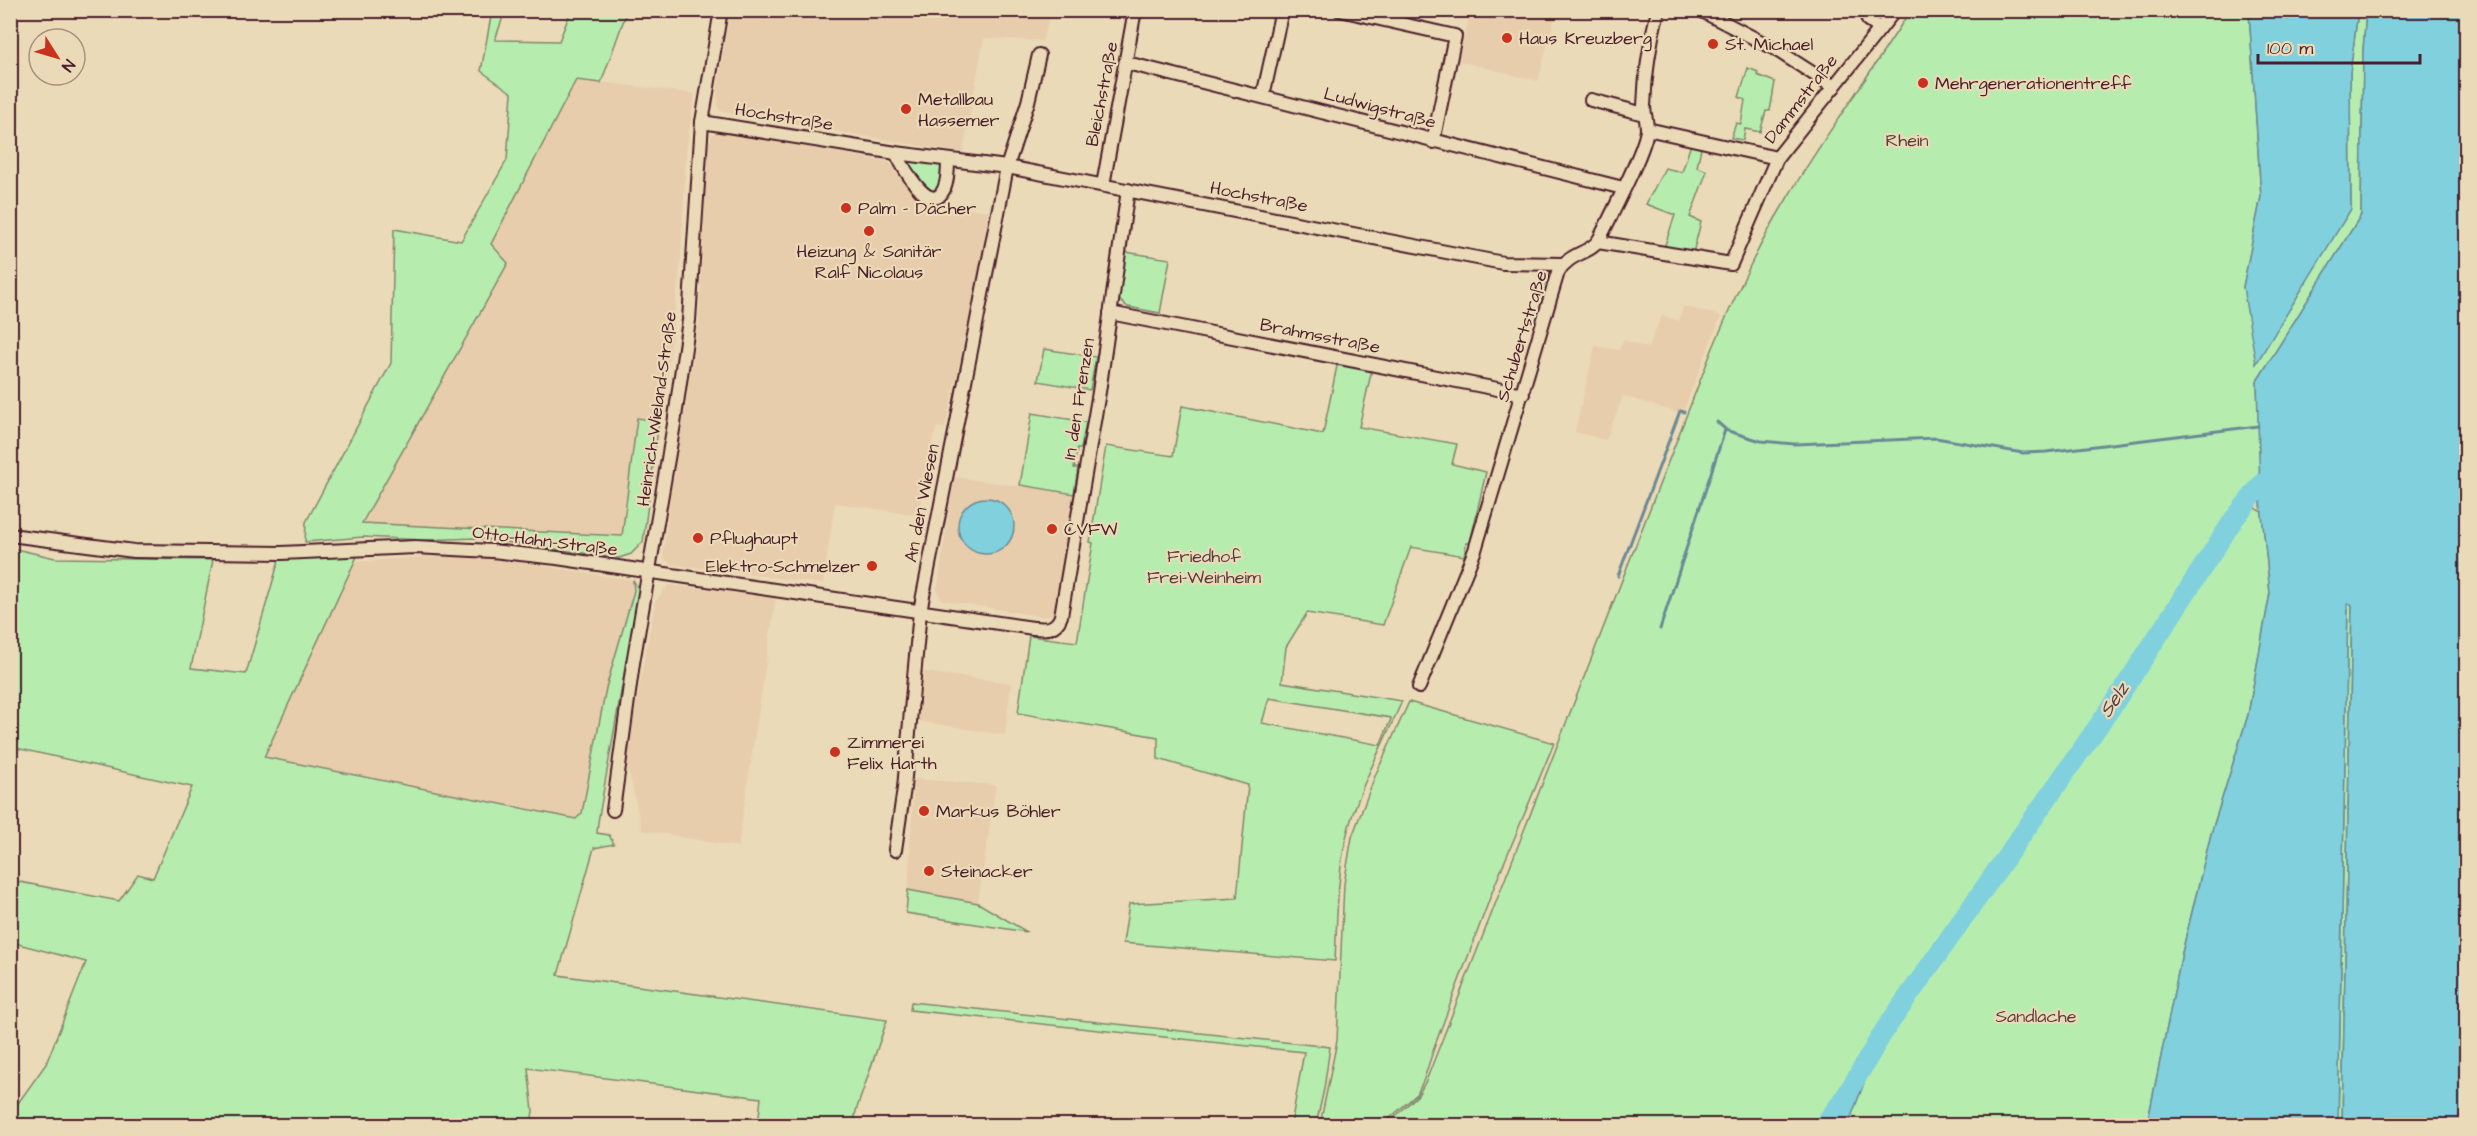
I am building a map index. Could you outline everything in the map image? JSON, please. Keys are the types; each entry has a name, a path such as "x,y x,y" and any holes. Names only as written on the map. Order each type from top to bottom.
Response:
{"street":[{"name":"Heinrich-Wieland-Straße","path":"613,810 633,663 650,573 689,320 702,123 721,10"},
{"name":"Bleichstraße","path":"1103,185 1135,10"},
{"path":"1263,96 1282,10"},
{"path":"1340,10 1455,36 1432,142"},
{"path":"1598,242 1642,147 1647,129 1644,114 1649,45 1658,10"},
{"path":"1701,10 1775,50 1834,87"},
{"path":"1865,10 1868,20 1880,29"},
{"name":"Dammstraße","path":"1598,242 1731,264 1777,158 1895,10"},
{"name":"An den Wiesen","path":"895,850 904,788 920,611 1007,167 1028,102 1039,55"},
{"name":"Ludwigstraße","path":"1127,63 1263,96 1432,142 1623,188"},
{"path":"1591,100 1644,114"},
{"name":"Hochstraße","path":"702,123 897,153 1007,167 1503,263 1563,264"},
{"path":"1647,129 1777,158"},
{"path":"897,153 906,174 925,194 931,196 936,196 944,190 948,160"},
{"name":"In den Frenzen","path":"1062,612 1128,190"},
{"name":"Schubertstraße","path":"1419,687 1475,550 1558,272 1563,264 1598,242"},
{"name":"Brahmsstraße","path":"1110,313 1523,394"},
{"name":"Otto-Hahn-Straße","path":"10,535 93,547 146,551 281,553 415,547 492,551 1046,629 1057,624 1062,612"}],"shaded area":[{"path":"730,10 1052,11 1042,41 984,38 963,153 723,112 718,109 717,91"},
{"name":"Haus Kreuzberg","path":"1471,11 1533,11 1555,16 1538,81 1458,61"},
{"path":"576,79 695,94 686,152 681,259 662,418 659,421 637,418 623,536 362,524 508,264 491,244"},
{"path":"721,132 887,161 905,179 924,204 944,201 949,206 990,211 979,274 945,428 937,427 933,438 918,515 835,503 823,584 671,564 663,557 699,321 708,146 712,134"},
{"path":"1683,306 1721,316 1682,414 1623,396 1606,440 1575,432 1595,346 1619,350 1623,340 1648,348 1662,315 1679,321"},
{"path":"954,477 1074,494 1054,614 1045,617 942,600 937,591"},
{"path":"452,555 484,557 633,580 634,591 606,688 582,813 576,820 264,757 353,562"},
{"path":"668,585 776,597 738,847 642,830 626,759 655,602"},
{"path":"924,672 1011,683 1005,735 918,721"},
{"path":"914,779 996,785 978,903 908,890"}],"green space":[{"path":"492,11 505,11 495,40 559,41 571,11 627,11 601,83 576,80 491,244 508,263 362,523 622,536 637,418 659,421 643,542 631,554 619,558 476,538 423,540 363,537 305,542 306,522 391,363 394,229 461,241 507,160 512,93 481,71"},
{"path":"1903,11 2249,11 2261,197 2243,287 2351,209 2350,73 2358,11 2366,11 2363,51 2361,215 2257,381 2261,485 2235,518 2240,518 2253,507 2262,512 2270,593 2248,715 2211,834 2182,953 2147,1125 1385,1126 1418,1095 1426,1081 1712,350 1737,293 1774,220 1908,14"},
{"path":"1748,68 1758,72 1757,75 1775,82 1770,111 1766,111 1760,132 1745,129 1743,140 1731,138 1736,123 1741,124 1745,100 1739,97"},
{"path":"1691,144 1701,148 1697,167 1707,171 1690,217 1701,222 1693,253 1664,248 1675,215 1646,204 1665,168 1682,172"},
{"path":"908,159 941,163 938,189 929,191 907,168"},
{"path":"1125,252 1170,259 1160,313 1128,307 1119,300"},
{"path":"1044,349 1096,357 1090,390 1038,381"},
{"name":"Friedhof Frei-Weinheim","path":"1338,361 1372,369 1359,427 1457,444 1452,464 1486,472 1470,543 1466,543 1464,556 1411,547 1383,625 1307,613 1286,647 1282,682 1402,701 1364,786 1346,838 1339,884 1335,961 1123,943 1129,904 1237,898 1248,785 1158,759 1158,737 1018,713 1029,636 1077,642 1106,446 1173,456 1182,406 1323,434","holes":["1269,698 1391,718 1380,745 1262,723"]},
{"path":"1032,413 1086,422 1081,449 1077,449 1074,468 1078,468 1074,494 1020,485"},
{"path":"11,548 55,558 213,560 191,668 246,674 281,553 360,550 264,757 576,819 582,813 606,688 634,591 633,580 639,590 597,833 609,835 614,844 594,848 558,975 887,1020 853,1125 758,1125 761,1098 528,1068 533,1111 531,1125 11,1125 11,1113 46,1064 86,962 11,942 11,898 14,881 119,901 138,874 153,878 192,787 11,747"},
{"path":"2348,602 2352,604 2342,1125 2338,1126"},
{"path":"1409,702 1554,743 1494,887 1417,1094 1382,1125 1320,1125 1337,1041 1344,884 1352,837 1375,776"},
{"path":"908,890 978,903 1027,932 906,913"},
{"path":"911,1002 1330,1047 1316,1125 1291,1125 1304,1052 910,1010"}],"water":[{"path":"2249,11 2358,11 2350,73 2351,209 2256,364 2243,287 2261,197"},
{"path":"2366,11 2466,11 2466,1125 2342,1125 2352,605 2348,603 2338,1125 2147,1125 2182,953 2211,834 2248,715 2270,593 2260,495 2257,381 2361,215 2363,51"},
{"path":"986,498 997,500 1006,506 1012,515 1014,526 1012,537 1006,546 997,552 986,554 975,552 966,546 960,537 958,526 960,515 966,506 975,500"},
{"path":"1884,1031 1848,1125 1834,1125 1844,1099"}],"waterway":[{"path":"1618,576 1680,411 1684,412"},
{"path":"1717,422 1725,429"},
{"path":"1660,629 1725,430 1761,441 1795,444 1936,438 2023,453 2258,426"},
{"name":"Selz","path":"1823,1126 1844,1099 1884,1031 2113,705 2234,519 2261,485 2281,470"}],"place":[{"name":"Haus Kreuzberg","path":"1507,38"},
{"name":"St. Michael","path":"1713,44"},
{"name":"Mehrgenerationentreff","path":"1923,83"},
{"name":"Metallbau Hassemer","path":"906,109"},
{"name":"Palm - Dächer","path":"846,208"},
{"name":"Heizung & Sanitär Ralf Nicolaus","path":"869,231"},
{"name":"CVFW","path":"1052,529"},
{"name":"Pflughaupt","path":"698,538"},
{"name":"Elektro-Schmelzer","path":"872,566"},
{"name":"Zimmerei Felix Harth","path":"835,752"},
{"name":"Markus Böhler","path":"924,811"},
{"name":"Steinacker","path":"929,871"}],"park label":[{"name":"Rhein","path":"1907,140"},
{"name":"Sandlache","path":"2036,1016"}]}
